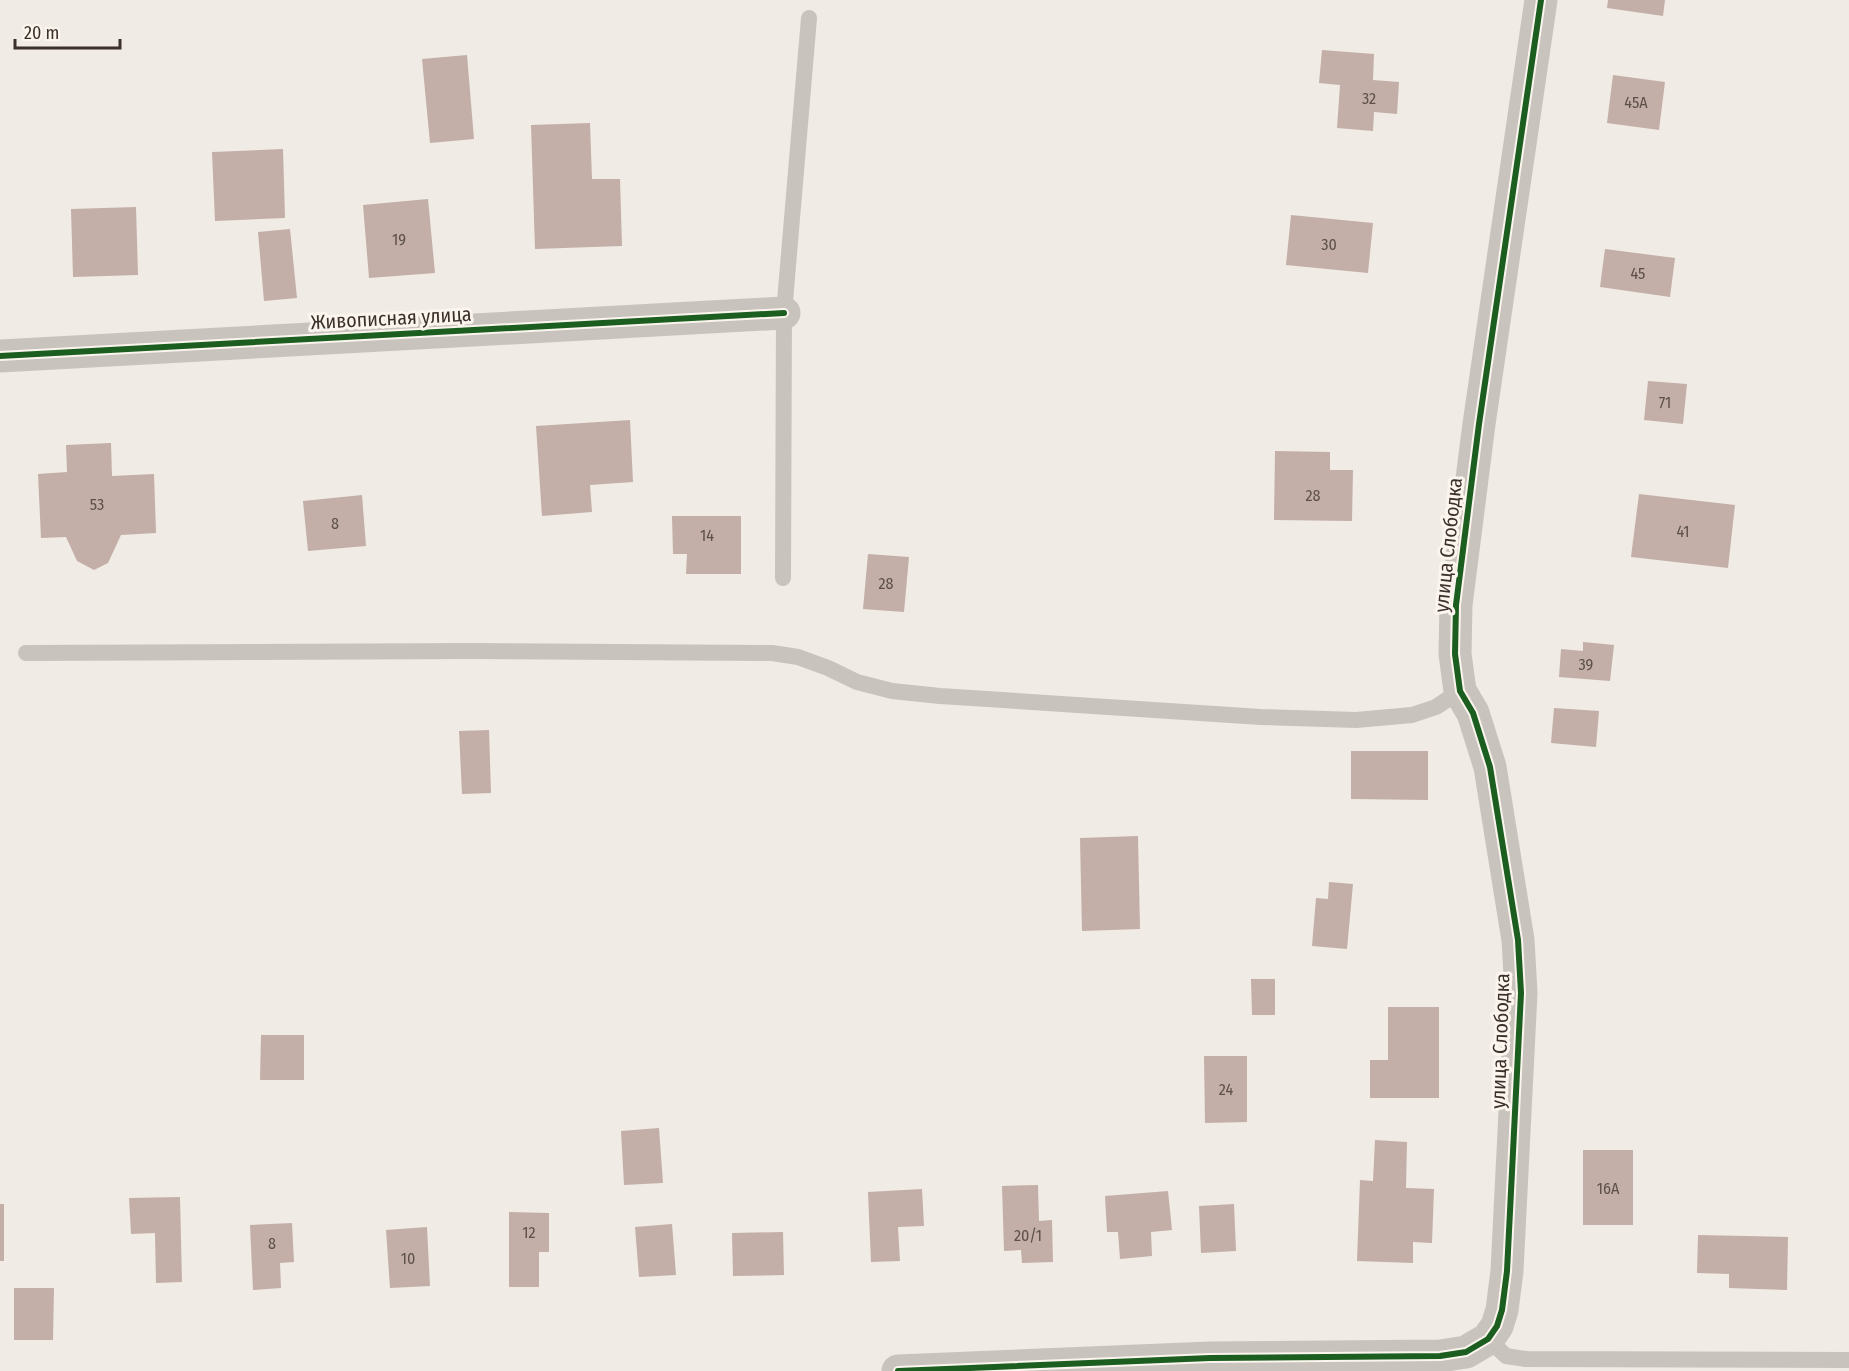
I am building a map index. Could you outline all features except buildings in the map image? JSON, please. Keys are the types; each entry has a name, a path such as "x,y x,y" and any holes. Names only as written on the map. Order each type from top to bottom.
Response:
{"street":[{"name":"улица Слободка","path":"1488,1339 1497,1326 1502,1310 1506,1271 1521,993 1518,940 1490,767 1473,713 1460,691 1455,654 1456,605 1479,424 1541,0"},
{"name":"Живописная улица","path":"0,356 784,313"},
{"path":"898,1371 1210,1358 1440,1356 1466,1352 1488,1339"}],"lane":[{"path":"783,578 784,313 809,18"},
{"path":"26,653 483,651 772,653 798,657 857,682 892,691 1261,717 1356,720 1412,715 1436,707 1460,691"},
{"path":"1488,1339 1506,1356 1526,1359 1849,1360"}],"cycle path":[{"path":"898,1371 1210,1358 1440,1356 1466,1352 1488,1339 1497,1326 1502,1310 1507,1271 1521,993 1518,940 1490,767 1473,713 1460,691 1455,654 1456,605 1479,424 1541,0"},
{"path":"0,356 784,313"}]}
